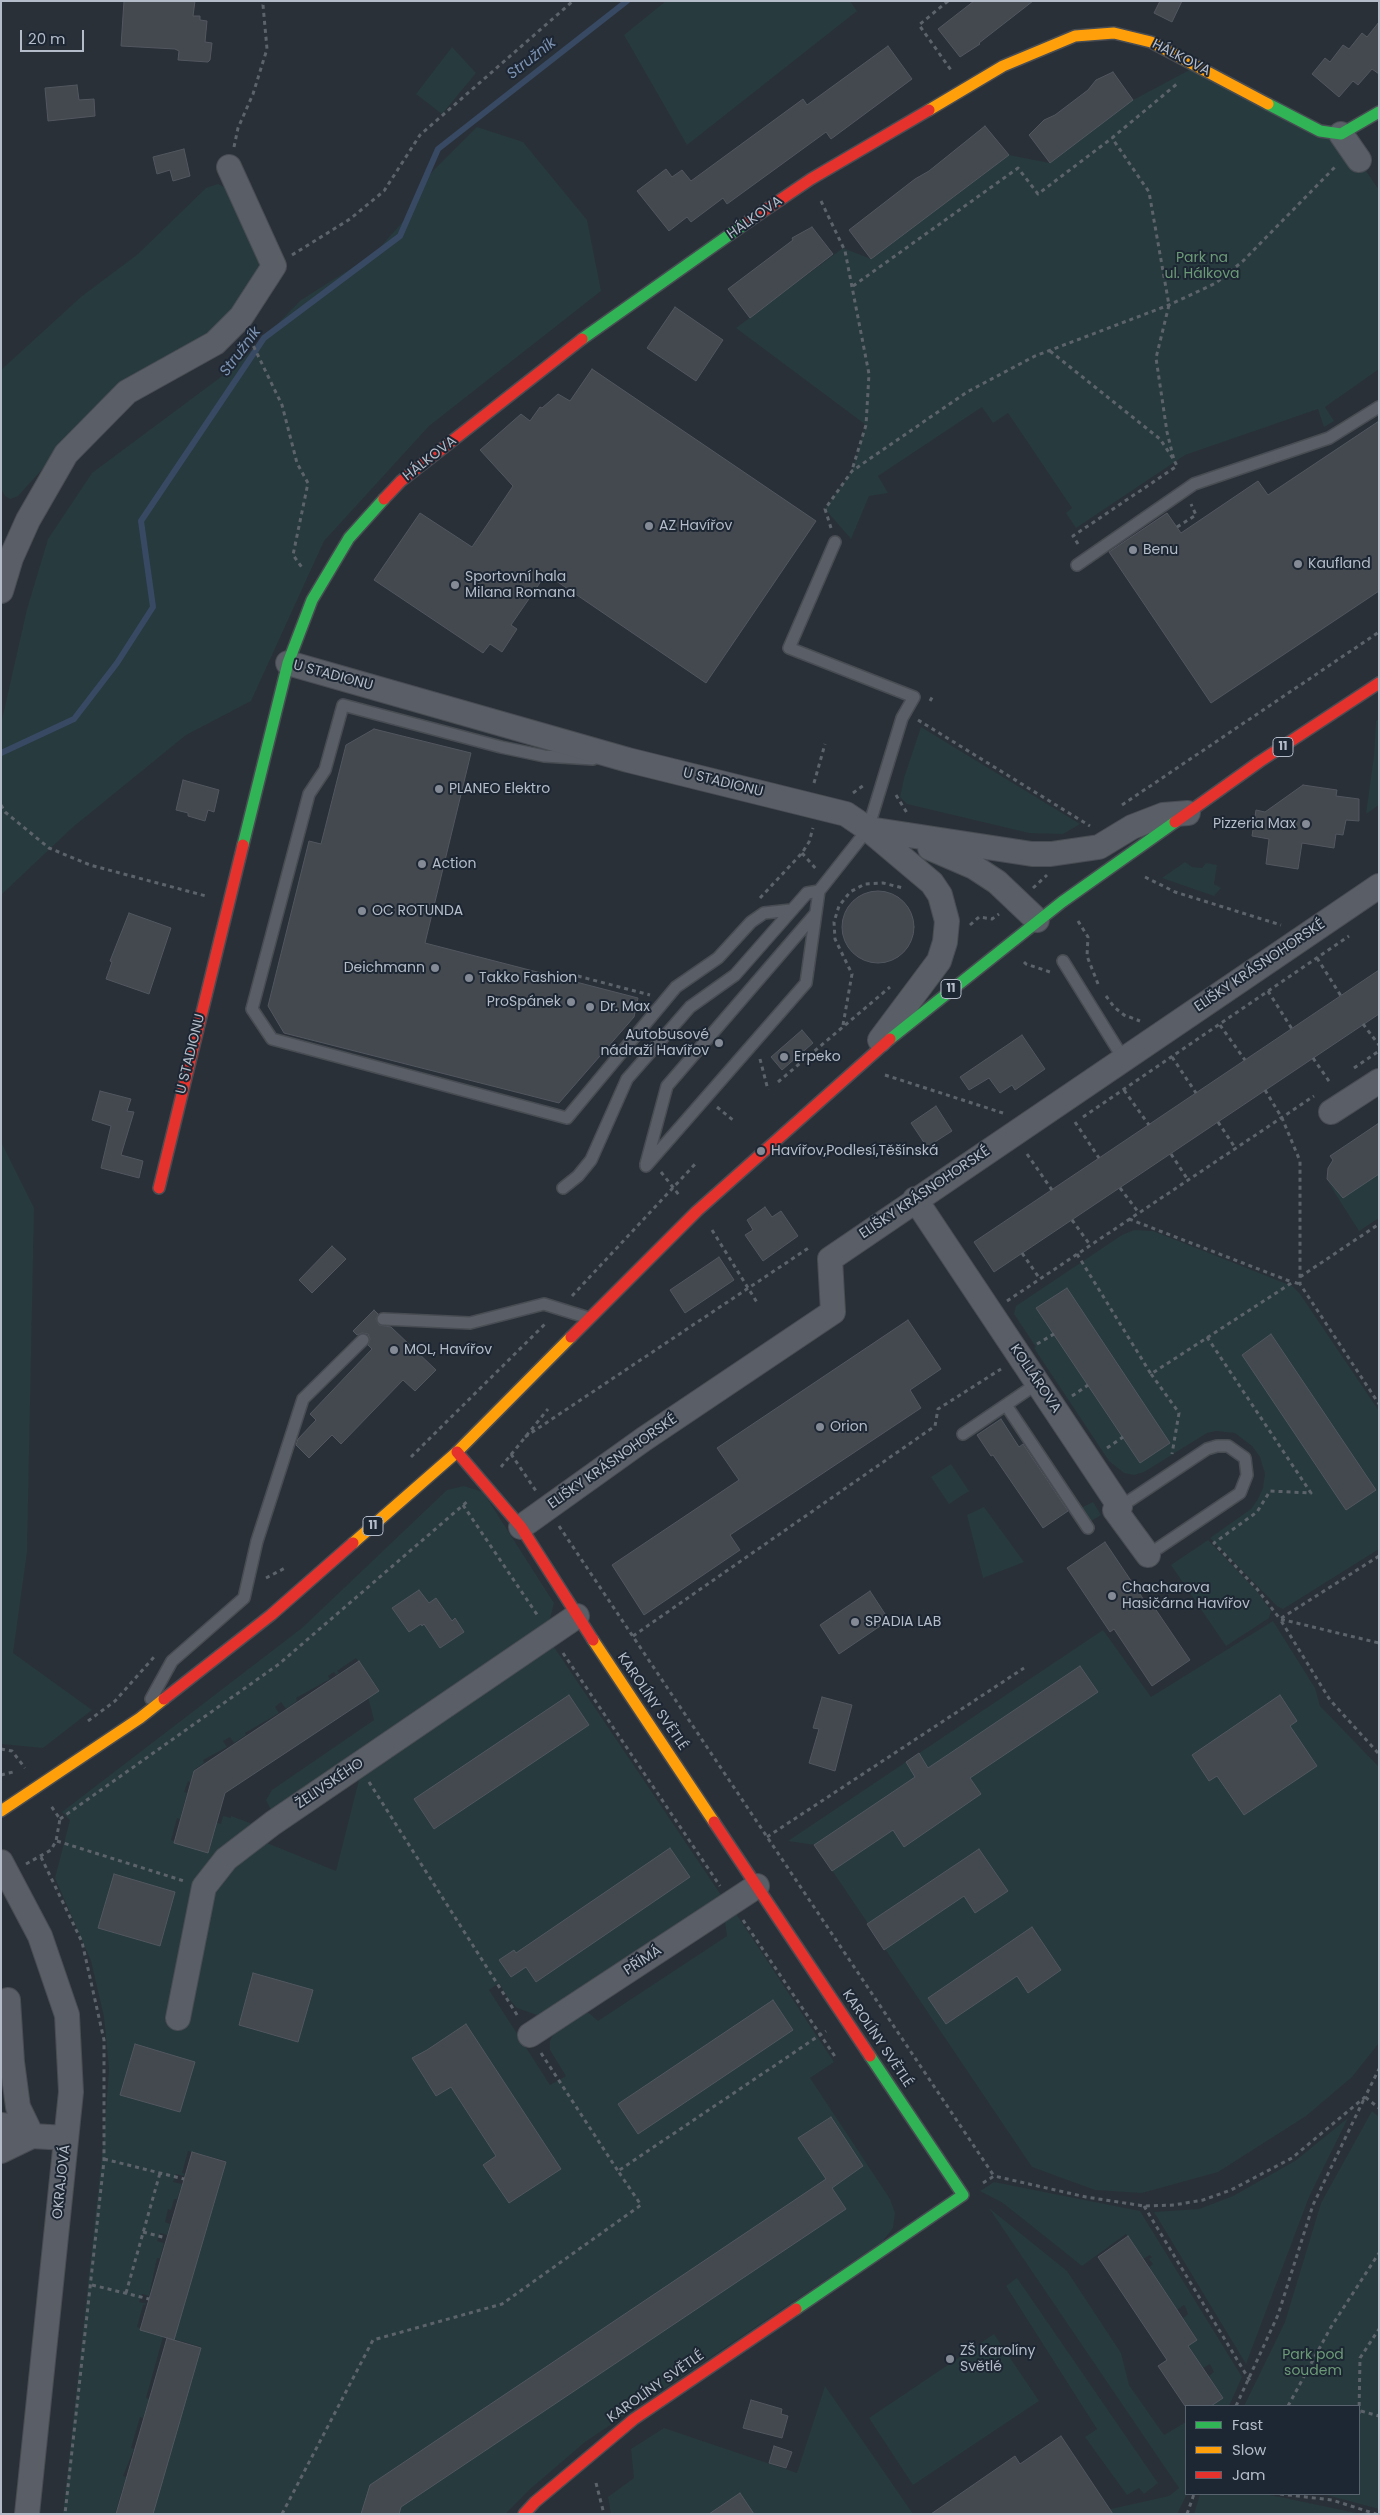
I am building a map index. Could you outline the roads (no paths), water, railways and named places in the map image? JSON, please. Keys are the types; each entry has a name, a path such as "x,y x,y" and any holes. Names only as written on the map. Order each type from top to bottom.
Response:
{"street":[{"name":"HÁLKOVA","path":"288,663 312,600 349,538 401,481 609,318 811,179 1002,66 1075,36 1114,33 1151,42 1343,143 1379,112"},
{"path":"1,590 28,520 66,454 127,392 215,343 241,317 274,266 229,167"},
{"name":"U STADIONU","path":"159,1188 288,663 628,760 816,798 846,814 868,829 932,883 945,907 947,935 939,961 866,1058"},
{"name":"11","path":"1,1811 140,1718 271,1615 457,1452 697,1211 866,1058 1037,920 1188,813 1379,683"},
{"name":"U STADIONU","path":"868,829 1032,854 1051,854 1099,847 1132,827 1163,815 1188,813"},
{"name":"U STADIONU","path":"868,829 946,853 974,867 1018,900 1037,920"},
{"name":"ELIŠKY KRÁSNOHORSKÉ","path":"521,1527 644,1439 833,1312 830,1258 1379,886"},
{"path":"1331,1112 1379,1081"},
{"name":"KOLLÁROVA","path":"915,1200 1120,1507 1115,1510 1148,1555"},
{"name":"KAROLÍNY SVĚTLÉ","path":"457,1452 521,1527 577,1616 963,2195 634,2419 535,2502 524,2514"},
{"name":"ŽELIVSKÉHO","path":"178,2018 204,1887 226,1859 273,1823 577,1616"},
{"name":"OKRAJOVÁ","path":"4,1868 40,1936 67,2015 71,2092 28,2514"},
{"name":"PŘÍMÁ","path":"530,2035 757,1886"},
{"path":"8,2000 12,2062 18,2107 30,2132"},
{"path":"1,2125 66,2138"},
{"path":"1,2151 30,2132"}],"lane":[{"path":"1077,565 1194,484 1329,438 1379,407"},
{"path":"816,913 666,1086 646,1166 806,983 816,913 819,891 868,829 902,718 914,697 789,648 835,542"},
{"path":"628,760 544,756 343,705 325,770 309,794 252,1008 272,1040 567,1118 676,988 718,958 751,922 764,912 791,910"},
{"path":"563,1188 578,1176 591,1160 627,1079 690,1007 735,975 807,893 819,891"},
{"path":"1063,961 1123,1058"},
{"path":"383,1319 470,1323 544,1304 590,1318"},
{"path":"140,1718 172,1661 244,1598 257,1540 303,1399 362,1340"},
{"path":"963,1434 1038,1383"},
{"path":"1006,1405 1088,1528"},
{"path":"1120,1507 1207,1449 1217,1446 1228,1446 1245,1458 1248,1467 1247,1475 1240,1492 1148,1555"}],"waterway":[{"name":"Stružník","path":"1,753 74,719 117,663 153,607 141,521 264,338 400,236 438,149 627,1"}],"place":[{"name":"AZ Havířov","path":"649,526"},
{"name":"Benu","path":"1133,550"},
{"name":"Kaufland","path":"1298,564"},
{"name":"Sportovní hala Milana Romana","path":"455,585"},
{"name":"PLANEO Elektro","path":"439,789"},
{"name":"Pizzeria Max","path":"1306,824"},
{"name":"Action","path":"422,864"},
{"name":"OC ROTUNDA","path":"362,911"},
{"name":"Deichmann","path":"435,968"},
{"name":"Takko Fashion","path":"469,978"},
{"name":"ProSpánek","path":"571,1002"},
{"name":"Dr. Max","path":"590,1007"},
{"name":"Autobusové nádraží Havířov","path":"719,1043"},
{"name":"Erpeko","path":"784,1057"},
{"name":"Havířov,Podlesí,Těšínská","path":"761,1151"},
{"name":"MOL, Havířov","path":"394,1350"},
{"name":"Orion","path":"820,1427"},
{"name":"Chacharova Hasičárna Havířov","path":"1112,1596"},
{"name":"SPADIA LAB","path":"855,1622"},
{"name":"ZŠ Karolíny Světlé","path":"950,2359"}],"park label":[{"name":"Park na ul. Hálkova","path":"1202,266"},
{"name":"Park pod soudem","path":"1313,2364"}]}
